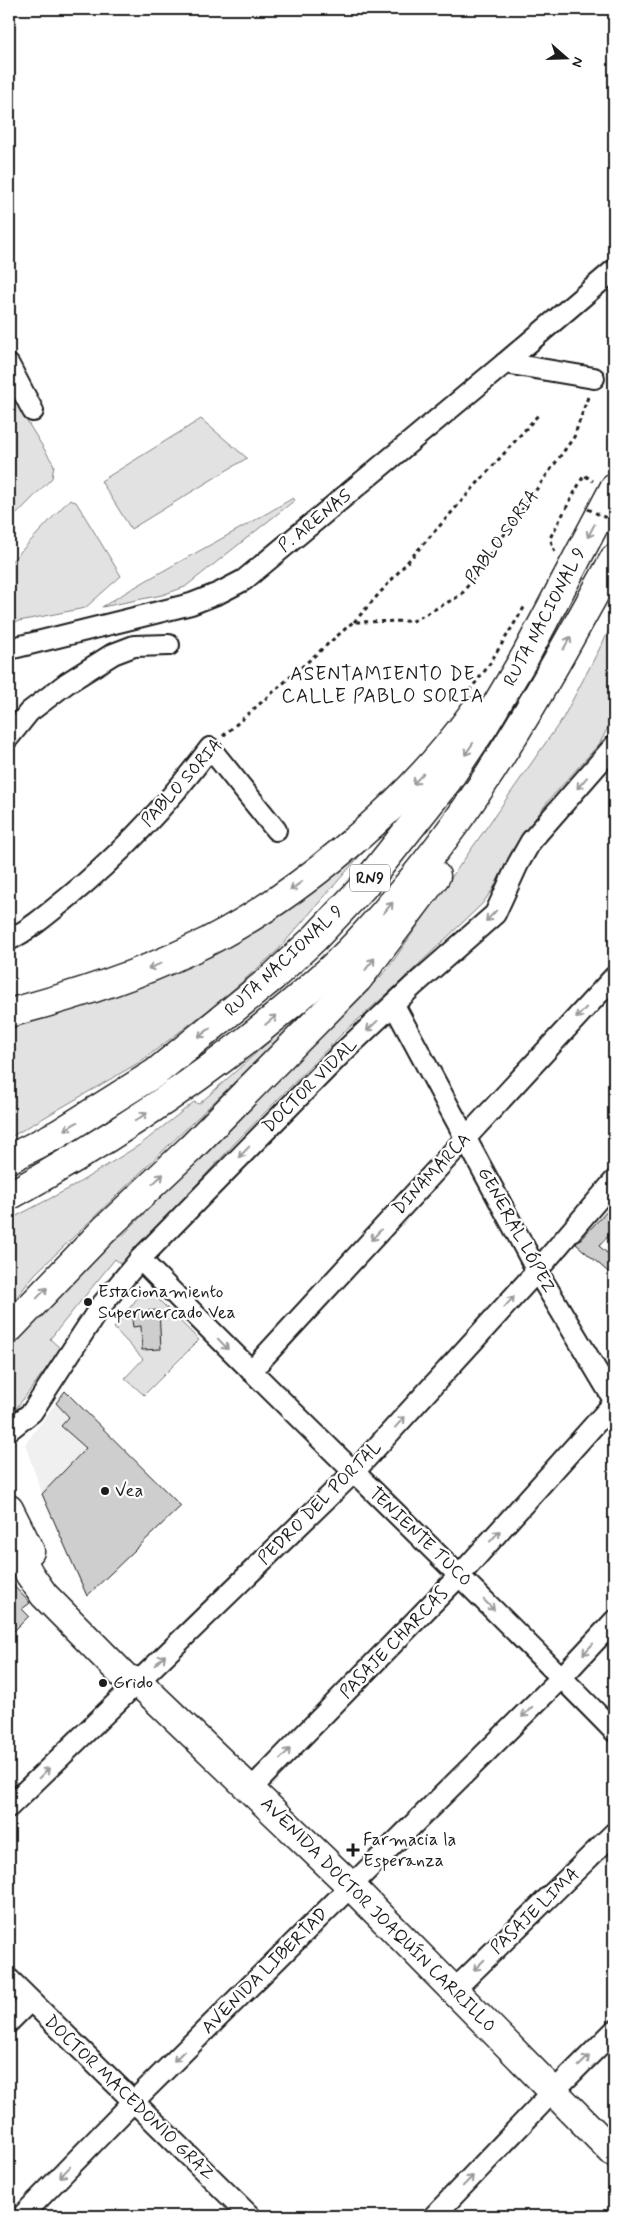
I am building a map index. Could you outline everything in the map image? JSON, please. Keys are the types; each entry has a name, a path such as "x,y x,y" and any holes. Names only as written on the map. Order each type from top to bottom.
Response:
{"main road":[{"name":"RUTA NACIONAL 9","path":"9,1159 58,1134 155,1073 273,977 315,938 362,888 448,780 484,726 526,655 563,586 604,485"},
{"name":"RUTA NACIONAL 9","path":"9,1196 76,1159 216,1066 328,972 365,934 431,854 480,788 548,678 614,559"},
{"path":"9,1013 94,988 190,950 270,905 310,875 394,803 435,760 469,719 563,586"},
{"path":"9,1329 105,1229 191,1148 358,979 470,830 518,748 548,678"},
{"name":"AVENIDA DOCTOR JOAQUÍN CARRILLO","path":"9,1509 28,1548 49,1581 134,1670 138,1682"},
{"name":"AVENIDA DOCTOR JOAQUÍN CARRILLO","path":"9,1536 30,1575 44,1594 126,1678 138,1682 351,1886 455,1989 614,2153"}],"street":[{"name":"P. ARENAS","path":"9,649 191,604 219,593 244,580 614,270"},
{"path":"505,363 594,378"},
{"path":"9,365 33,411"},
{"path":"9,737 28,712 67,683 113,654 134,646 169,645"},
{"name":"DOCTOR VIDAL","path":"9,1430 32,1412 100,1307 140,1259 292,1102 459,944 495,914 531,841 614,746"},
{"path":"210,748 276,830"},
{"name":"PABLO SORIA","path":"9,940 56,908 118,853 180,786 210,748"},
{"name":"DINAMARCA","path":"251,1371 614,977"},
{"name":"GENERAL LÓPEZ","path":"394,1005 537,1271 614,1402"},
{"name":"PEDRO DEL PORTAL","path":"9,1807 354,1472 537,1271 614,1182"},
{"name":"TENIENTE TUCO","path":"140,1259 251,1371 460,1575 614,1731"},
{"name":"PASAJE CHARCAS","path":"251,1790 460,1575 614,1402"},
{"name":"AVENIDA LIBERTAD","path":"22,2216 134,2101 562,1677 614,1621"},
{"name":"PASAJE LIMA","path":"455,1989 614,1833"},
{"name":"DOCTOR MACEDONIO GRAZ","path":"9,1979 250,2216"},
{"path":"9,2022 30,2000"},
{"path":"434,2216 614,2031"}],"path":[{"name":"PABLO SORIA","path":"353,622 413,621 461,595 574,437 594,378"},
{"name":"PABLO SORIA","path":"210,748 353,622 540,413"},
{"path":"556,554 550,538 584,475 604,485"},
{"path":"588,509 614,522"},
{"path":"465,697 487,668 528,602"}],"shaded area":[{"path":"9,392 54,465 52,478 9,522"},
{"path":"201,419 247,458 131,529 101,481"},
{"path":"293,498 295,500 185,587 162,595 102,607 149,579"},
{"path":"69,500 76,502 121,576 85,608 9,623 9,564"},
{"path":"614,621 614,715 600,743 549,800 513,849 493,889 482,904 396,986 344,1032 236,1142 122,1265 115,1259 50,1339 61,1349 9,1418 9,1346 22,1327 100,1252 124,1234 386,971 563,718"},
{"path":"385,827 277,951 219,1002 140,1062 9,1138 9,1022 102,994"},
{"path":"330,986 272,1046 35,1274 9,1307 9,1220 72,1187 141,1144 194,1102 199,1104 273,1038 316,994"},
{"path":"142,1292 151,1292 199,1340 144,1395 125,1378 143,1359 114,1328"},
{"path":"56,1403 69,1417 61,1426 86,1448 42,1494 25,1444"}],"building":[{"path":"614,1204 614,1230 599,1246 614,1259 614,1277 576,1244"},
{"path":"159,1310 161,1349 142,1350 141,1326 133,1327 131,1312"},
{"name":"Vea","path":"65,1391 181,1506 87,1596 42,1494 86,1448 61,1426 69,1417 56,1403"},
{"path":"9,1581 30,1603 22,1609 29,1616 9,1636"}],"place":[{"name":"Estacionamiento Supermercado Vea","path":"88,1302"},
{"name":"Vea","path":"105,1491"},
{"name":"Grido","path":"103,1683"},
{"name":"Farmacia la Esperanza","path":"353,1850"}],"district":[{"name":"ASENTAMIENTO DE CALLE PABLO SORIA","path":"383,685"}]}
